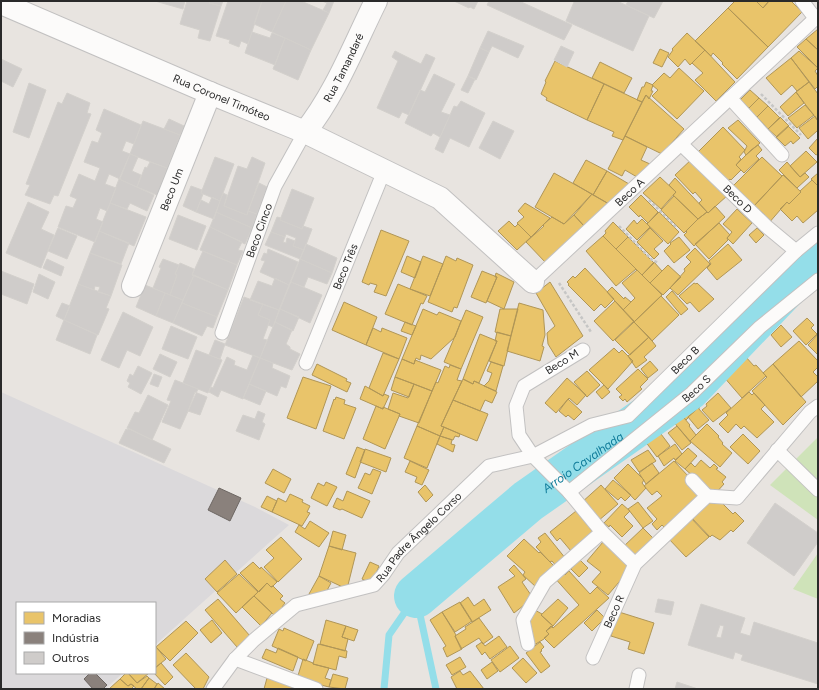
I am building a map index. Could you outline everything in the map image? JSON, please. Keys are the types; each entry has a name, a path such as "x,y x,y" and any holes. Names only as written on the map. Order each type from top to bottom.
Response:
{"street":[{"name":"Rua Tamandaré","path":"305,132 319,114 332,91 376,1"},
{"name":"Rua Coronel Timóteo","path":"1,3 210,93 305,132 440,198"},
{"name":"Beco Um","path":"133,286 210,93"},
{"name":"Beco A","path":"440,198 534,282"}],"lane":[{"path":"802,1 817,17"},
{"name":"Beco A","path":"534,282 817,17"},
{"path":"730,98 782,155"},
{"name":"Beco Cinco","path":"222,333 275,186 305,132"},
{"name":"Beco D","path":"681,144 766,226 796,251"},
{"name":"Beco Três","path":"306,363 384,171"},
{"name":"Beco B","path":"535,458 592,425 628,416 796,251 818,233"},
{"name":"Beco S","path":"568,491 692,393 760,327 818,280"},
{"name":"Beco M","path":"568,491 535,458 519,435 516,406 524,386 583,350"},
{"path":"692,480 707,496 737,498 810,412 818,406"},
{"path":"777,450 818,490"},
{"name":"Rua Padre Ângelo Corso","path":"213,689 235,659 254,640 296,605 374,585 398,553 489,466 535,458"},
{"path":"568,491 602,532 635,564"},
{"name":"Beco R","path":"593,658 635,564 707,496"},
{"path":"528,644 523,620 545,582 602,532"},
{"path":"235,659 316,689"},
{"path":"636,689 639,675"}],"path":[{"path":"749,81 801,134"},
{"path":"636,186 677,228"},
{"path":"606,214 652,260 660,263"},
{"name":"Beco M","path":"549,268 592,332 583,350"}],"shaded area":[{"path":"1,392 255,507 289,525 156,644 156,602 16,602 16,674 122,674 105,689 1,689"}],"green space":[{"path":"818,437 818,520 770,485"},
{"path":"818,553 818,599 793,589"}],"building: Moradias":[{"path":"735,1 756,1 763,8 769,1 791,1 802,12 768,47 728,8"},
{"path":"756,1 769,1 763,8"},
{"path":"728,8 768,47 737,79 713,53 711,56 695,41"},
{"path":"818,29 818,50 806,39"},
{"path":"687,33 705,50 690,65 685,59 678,67 668,57 673,50 672,49"},
{"path":"806,39 818,50 818,68 797,47"},
{"path":"660,49 669,53 662,67 653,63"},
{"path":"705,50 735,82 716,101 695,80 703,73 692,63"},
{"path":"799,51 818,68 815,71 818,76 818,86 815,89 791,58"},
{"path":"791,58 809,82 797,91 792,85 781,95 766,78"},
{"path":"555,61 604,84 587,120 546,100 547,98 541,94 546,82 545,81"},
{"path":"600,62 632,78 624,93 592,78"},
{"path":"679,68 704,91 677,119 652,96 658,90 652,85 664,73 670,78"},
{"path":"646,82 653,85 651,91 653,91 649,99 646,95 642,102 637,100 642,87 644,87"},
{"path":"809,82 818,94 818,121 796,92"},
{"path":"604,84 642,102 623,140 612,136 614,132 587,120"},
{"path":"750,90 759,98 749,108 740,100"},
{"path":"796,92 804,103 788,116 780,107"},
{"path":"646,95 684,129 662,154 625,136"},
{"path":"759,98 768,106 757,117 748,109"},
{"path":"805,105 814,115 797,128 788,118"},
{"path":"768,106 780,118 768,129 757,117"},
{"path":"815,116 818,121 818,131 808,139 799,128"},
{"path":"780,117 789,126 777,137 768,129"},
{"path":"738,120 760,143 746,155 744,152 747,146 728,128"},
{"path":"788,126 800,138 793,144 791,141 785,146 776,137"},
{"path":"723,127 745,150 739,157 741,159 736,165 741,170 731,180 730,179 724,184 694,156"},
{"path":"625,136 647,147 641,160 650,164 637,177 625,170 622,176 608,169"},
{"path":"818,138 818,154 816,155 809,148"},
{"path":"758,145 762,150 756,156 759,159 744,173 736,165"},
{"path":"806,151 817,162 800,177 790,166"},
{"path":"762,157 782,176 754,206 730,189"},
{"path":"693,158 728,195 708,213 699,203 702,200 695,192 693,194 675,175"},
{"path":"586,160 607,171 593,195 573,183"},
{"path":"787,162 800,177 805,173 809,177 797,188 779,170"},
{"path":"607,171 629,184 609,204 593,195"},
{"path":"554,173 592,194 564,224 535,207"},
{"path":"818,173 818,186 811,179"},
{"path":"783,175 801,192 789,204 787,202 768,224 762,218 765,215 754,206"},
{"path":"660,177 676,192 661,209 643,193"},
{"path":"675,178 707,212 698,219 673,195 676,192 669,185"},
{"path":"812,180 818,186 818,210 803,223 797,216 792,221 780,209 787,202 789,204"},
{"path":"592,194 609,204 584,226 574,215"},
{"path":"641,195 658,212 648,223 640,215 639,217 629,207"},
{"path":"674,196 698,219 684,233 661,210"},
{"path":"525,203 550,218 531,237 517,223 524,217 518,211"},
{"path":"715,206 725,217 694,246 684,235 687,232 686,231 698,219 707,212 708,213"},
{"path":"737,209 752,223 733,244 727,238 732,232 723,224"},
{"path":"659,212 679,232 668,244 647,224"},
{"path":"574,215 584,226 546,263 526,242 552,217 564,224"},
{"path":"642,219 650,227 637,240 626,229 634,220 637,224"},
{"path":"509,221 515,227 518,224 531,237 517,250 498,231"},
{"path":"613,222 628,237 616,249 603,236 606,233 605,231"},
{"path":"719,223 730,235 727,238 728,240 709,259 695,244"},
{"path":"650,228 663,241 654,249 659,254 654,259 637,242"},
{"path":"757,228 764,235 756,243 749,235"},
{"path":"381,230 409,241 386,296 374,292 377,285 370,283 369,285 362,282"},
{"path":"603,236 636,269 616,286 586,251"},
{"path":"628,237 654,263 642,275 616,249"},
{"path":"679,237 690,250 674,263 664,251 671,244 670,243"},
{"path":"728,244 742,260 717,280 707,268 711,264 709,261"},
{"path":"695,248 710,264 678,295 670,288 691,262 686,257"},
{"path":"407,256 421,262 415,278 401,272"},
{"path":"423,256 443,264 430,296 410,289"},
{"path":"446,256 456,261 457,258 473,265 457,308 454,307 452,312 428,302"},
{"path":"654,262 662,271 650,283 642,275"},
{"path":"668,265 681,277 663,295 650,283"},
{"path":"585,268 614,299 605,308 601,304 594,311 568,285 569,284 567,282 573,276 575,278"},
{"path":"637,270 662,295 634,322 623,310 635,298 622,283"},
{"path":"482,271 497,277 486,303 471,297"},
{"path":"496,273 514,282 504,309 487,301 497,277 495,277"},
{"path":"550,282 583,336 556,357 548,344 547,333 555,326 536,293"},
{"path":"694,283 697,283 714,299 699,312 690,302 687,304 679,296"},
{"path":"398,284 427,296 423,304 421,303 412,325 385,314"},
{"path":"612,287 624,299 625,297 631,302 623,310 607,292"},
{"path":"672,291 688,309 681,315 666,297"},
{"path":"661,296 679,315 652,341 634,322"},
{"path":"615,301 634,321 613,341 594,321"},
{"path":"344,302 377,317 366,345 332,330"},
{"path":"519,303 543,310 545,335 542,346 544,347 540,361 507,351"},
{"path":"423,309 437,315 439,312 461,321 455,337 431,359 421,355 420,360 416,358 414,364 402,359"},
{"path":"500,309 518,309 511,336 495,332"},
{"path":"466,310 483,317 461,369 444,362"},
{"path":"807,318 814,325 811,328 817,334 806,345 793,331"},
{"path":"405,322 416,326 412,335 401,331"},
{"path":"634,322 649,337 630,355 615,340"},
{"path":"781,325 792,337 781,347 771,335"},
{"path":"373,328 381,332 382,328 407,338 399,359 366,345"},
{"path":"497,332 511,336 504,366 489,361 497,341 495,341"},
{"path":"480,334 497,341 479,383 474,381 473,384 463,379"},
{"path":"818,334 818,355 808,345"},
{"path":"649,337 656,346 644,357 647,360 636,368 628,356"},
{"path":"799,341 818,361 818,367 813,372 818,377 818,381 801,397 773,364"},
{"path":"614,348 619,353 622,350 633,361 608,389 589,370"},
{"path":"383,353 399,359 383,396 369,388"},
{"path":"745,356 766,376 742,398 723,376"},
{"path":"402,359 414,364 415,360 441,370 432,391 395,377"},
{"path":"650,361 658,370 648,378 641,369"},
{"path":"491,362 503,366 496,391 484,386 489,381 492,373 487,371"},
{"path":"317,364 347,379 346,381 351,383 347,392 312,375"},
{"path":"773,364 806,402 783,425 752,391 767,377 763,373"},
{"path":"450,365 461,369 457,380 462,381 441,426 444,427 440,436 417,426 436,382 438,383 445,366 449,368"},
{"path":"638,369 648,379 640,387 642,389 627,402 625,399 623,401 619,397 622,395 616,389"},
{"path":"587,371 600,385 587,397 574,382"},
{"path":"303,377 331,386 316,429 287,418"},
{"path":"395,377 414,384 409,397 391,390"},
{"path":"567,378 586,395 577,405 569,398 556,413 545,403"},
{"path":"463,379 473,384 474,381 497,392 492,403 485,400 480,411 453,400"},
{"path":"414,384 432,391 419,423 399,416 400,414 388,409 393,393 408,398"},
{"path":"604,385 610,392 602,399 596,392"},
{"path":"365,386 383,396 384,394 389,396 383,409 360,399"},
{"path":"749,392 752,395 754,393 765,405 761,409 774,422 757,438 744,426 741,429 736,424 728,433 719,424 728,415 726,413"},
{"path":"718,393 731,408 713,422 702,410"},
{"path":"336,397 345,400 344,404 356,408 344,439 323,431"},
{"path":"568,399 582,412 574,420 568,415 566,417 559,411"},
{"path":"453,400 488,414 477,441 441,426"},
{"path":"692,400 700,408 698,408 686,420 679,412"},
{"path":"376,406 383,409 383,407 400,414 385,449 363,439"},
{"path":"698,408 709,420 698,429 688,417"},
{"path":"679,412 696,435 690,441 671,419"},
{"path":"707,424 719,436 718,437 723,443 722,444 732,453 720,467 690,441"},
{"path":"417,426 440,436 427,468 404,458"},
{"path":"677,426 691,443 682,450 668,433"},
{"path":"444,427 460,434 459,437 455,436 453,440 440,436"},
{"path":"658,430 670,446 657,457 645,441"},
{"path":"743,434 760,451 748,464 730,447"},
{"path":"440,436 452,440 451,444 455,445 453,452 437,444"},
{"path":"675,444 682,454 664,466 658,456"},
{"path":"357,447 365,450 355,478 346,474"},
{"path":"688,448 697,456 685,469 675,461"},
{"path":"365,449 391,458 386,472 360,462"},
{"path":"648,450 656,461 639,472 631,460"},
{"path":"701,460 710,468 714,464 718,468 716,469 726,477 722,482 724,484 714,495 685,469 691,463 695,467"},
{"path":"410,461 429,470 422,485 415,482 417,477 405,472"},
{"path":"674,461 689,477 691,488 701,499 666,529 662,525 657,530 652,524 657,519 647,508 662,496 657,491 652,495 644,486"},
{"path":"652,463 659,473 646,484 639,473"},
{"path":"628,464 644,480 642,483 646,488 635,500 614,478"},
{"path":"273,469 291,479 284,493 265,483"},
{"path":"373,469 381,472 372,494 358,488 365,473 370,475"},
{"path":"613,480 631,495 625,501 621,497 618,500 605,489"},
{"path":"326,482 337,487 327,506 311,498 318,483 324,486"},
{"path":"425,485 433,495 426,502 418,492"},
{"path":"601,485 618,504 598,521 581,503"},
{"path":"347,491 370,501 362,518 342,509 340,510 333,507 337,498 343,501"},
{"path":"290,494 303,500 302,502 310,506 307,512 310,513 302,526 272,512 278,498 286,502"},
{"path":"267,496 277,501 272,512 261,507"},
{"path":"711,497 722,503 733,514 735,512 744,521 733,532 731,530 720,540 712,535 710,537 690,516"},
{"path":"638,502 653,521 643,528 628,509"},
{"path":"622,504 630,511 624,517 633,526 622,537 610,525 609,527 604,523"},
{"path":"576,511 594,533 571,551 560,538 557,541 550,532"},
{"path":"690,517 709,537 686,557 668,538"},
{"path":"310,521 329,533 319,547 295,532 299,525 305,529"},
{"path":"643,528 655,540 634,559 623,547"},
{"path":"333,531 346,535 342,550 329,546"},
{"path":"545,533 566,559 557,567 552,561 550,562 536,547 541,542 538,538"},
{"path":"281,537 302,559 278,582 264,567 274,558 266,550"},
{"path":"524,539 557,569 536,587 523,575 525,572 507,556"},
{"path":"603,542 630,569 608,595 592,582 601,572 587,561"},
{"path":"329,546 356,553 347,589 319,576"},
{"path":"225,560 237,574 217,592 205,579"},
{"path":"580,560 588,568 579,577 571,569"},
{"path":"253,562 260,569 261,567 277,582 273,586 271,587 267,583 259,592 240,573"},
{"path":"370,562 379,566 372,584 362,579"},
{"path":"514,565 526,579 522,582 533,598 514,613 498,587 515,576 509,570"},
{"path":"560,570 565,575 569,571 590,594 597,587 609,598 554,648 544,638 549,634 546,631 551,626 553,628 579,605 553,576"},
{"path":"239,574 258,592 236,613 217,593"},
{"path":"319,576 331,583 324,596 317,598 309,594"},
{"path":"267,583 271,587 273,586 283,596 280,599 285,603 282,607 285,609 276,617 254,596"},
{"path":"254,596 272,613 261,626 242,607"},
{"path":"468,597 474,606 484,599 491,610 472,622 460,603"},
{"path":"218,599 250,636 237,647 205,610"},
{"path":"558,599 568,608 553,626 541,615"},
{"path":"460,602 472,621 455,632 442,612"},
{"path":"533,609 542,614 541,615 553,626 546,631 549,634 544,639 534,645 527,630"},
{"path":"597,610 605,618 592,631 584,623"},
{"path":"442,612 456,635 455,636 462,649 447,657 443,648 446,646 430,620"},
{"path":"619,612 654,623 644,654 628,649 630,642 611,636"},
{"path":"479,618 493,637 483,644 479,638 461,649 455,636"},
{"path":"212,620 222,633 211,643 200,630"},
{"path":"326,620 346,626 342,637 348,639 345,651 320,644"},
{"path":"186,621 198,633 170,661 156,647"},
{"path":"346,626 358,630 354,641 342,637"},
{"path":"284,628 314,641 306,661 272,646 279,629 283,631"},
{"path":"499,636 507,647 490,659 485,652 482,655 476,646 482,642 485,646"},
{"path":"540,642 544,647 540,652 550,666 541,673 526,653"},
{"path":"318,644 347,651 346,658 339,656 336,670 313,664"},
{"path":"510,646 519,658 500,672 491,660"},
{"path":"156,647 166,659 156,667"},
{"path":"278,648 298,657 293,671 262,658 266,649 276,653"},
{"path":"186,653 209,677 203,689 196,689 173,665"},
{"path":"460,657 466,667 452,675 446,665"},
{"path":"523,658 537,673 526,683 512,668"},
{"path":"303,659 313,664 329,668 325,678 331,680 329,687 297,679"},
{"path":"492,662 498,671 487,679 481,670"},
{"path":"161,663 173,677 165,685 155,674 156,667"},
{"path":"460,671 463,675 470,671 484,689 457,689 451,677"},
{"path":"125,674 129,674 137,683 147,676 149,678 141,689 137,689 131,684 128,686 120,679"},
{"path":"129,674 148,674 137,683"},
{"path":"333,674 348,678 345,689 329,687"},
{"path":"149,678 157,684 154,689 141,689"},
{"path":"267,678 306,688 306,689 264,689"},
{"path":"120,679 128,686 131,684 134,686 131,689 109,689"},
{"path":"158,683 165,689 154,689"}],"building: Indústria":[{"path":"219,488 241,498 230,521 208,510"},
{"path":"89,674 96,674 107,685 103,689 93,689 84,679"}],"building: Outros":[{"path":"155,1 185,1 183,9"},
{"path":"187,1 210,1 209,3 221,6 210,41 198,38 200,30 180,24"},
{"path":"210,1 223,1 221,6 209,3"},
{"path":"228,1 262,1 248,44 241,41 239,47 229,43 230,40 216,36"},
{"path":"262,1 286,1 272,32 254,24"},
{"path":"286,1 301,1 329,13 311,50 272,32"},
{"path":"322,1 334,1 329,13 323,10 327,3"},
{"path":"454,1 478,1 474,9"},
{"path":"489,1 519,1 572,25 564,40 487,5"},
{"path":"573,1 617,1 649,16 633,51 566,21 574,2"},
{"path":"628,1 663,1 654,18 626,5"},
{"path":"488,31 524,46 518,58 492,46 489,52 480,48"},
{"path":"252,32 270,38 272,33 285,38 275,65 245,53"},
{"path":"285,38 311,50 298,80 273,69"},
{"path":"561,46 574,52 567,67 554,60"},
{"path":"480,48 489,52 476,80 468,76"},
{"path":"395,51 421,64 426,54 435,58 409,115 402,112 399,118 377,108 398,61 392,57"},
{"path":"1,59 22,69 13,87 1,81"},
{"path":"434,74 455,84 441,112 450,115 440,137 433,133 431,136 405,123 420,90 425,92"},
{"path":"468,76 475,79 468,93 461,90"},
{"path":"29,83 46,90 29,138 13,132"},
{"path":"67,93 90,103 87,113 91,114 58,196 54,195 50,204 25,195 30,185 26,184 58,102 62,104"},
{"path":"461,101 485,113 469,147 450,138 443,153 435,149 454,106 457,107"},
{"path":"104,109 141,125 134,144 126,141 122,151 130,154 120,179 109,174 105,184 116,188 107,211 100,208 96,219 103,222 95,242 58,227 66,206 73,208 77,199 70,196 79,174 95,181 100,168 84,162 92,141 98,143 102,133 96,130"},
{"path":"169,119 184,126 180,135 164,129"},
{"path":"143,121 180,135 167,168 130,154"},
{"path":"493,121 514,131 500,159 479,148"},
{"path":"130,154 138,157 132,171 141,175 137,187 119,179"},
{"path":"215,157 234,164 220,201 201,193"},
{"path":"252,157 265,163 247,215 224,206 238,166 247,169"},
{"path":"150,162 167,168 157,195 137,187 145,167 147,168"},
{"path":"119,179 154,195 147,211 130,203 127,209 110,203"},
{"path":"259,183 267,187 257,214 248,211"},
{"path":"191,186 202,190 201,193 203,194 196,212 183,206"},
{"path":"292,189 314,198 302,229 280,220"},
{"path":"223,193 227,195 224,206 247,215 248,211 257,214 252,228 216,212"},
{"path":"212,197 220,201 214,219 196,212 201,200 209,204"},
{"path":"28,202 49,212 41,229 54,235 41,268 6,253"},
{"path":"110,203 146,217 134,246 99,231"},
{"path":"216,212 252,228 245,244 210,227"},
{"path":"178,215 206,226 197,250 169,239"},
{"path":"277,217 281,218 280,220 302,229 303,226 312,229 304,250 293,246 296,238 286,234 285,237 271,232"},
{"path":"210,227 242,242 238,250 243,251 237,265 200,250"},
{"path":"58,228 77,236 67,259 48,251"},
{"path":"99,231 129,243 121,264 90,253"},
{"path":"271,232 285,237 283,242 286,243 287,238 295,241 293,246 304,250 300,259 265,245"},
{"path":"306,244 337,258 332,273 300,259"},
{"path":"268,249 298,262 289,285 260,272 265,261 261,260 264,253 267,254"},
{"path":"203,251 237,265 228,290 192,275"},
{"path":"90,253 122,265 111,296 98,292 100,287 95,286 94,290 78,284"},
{"path":"47,259 64,267 61,276 43,268"},
{"path":"163,259 179,265 175,274 177,275 170,295 153,288"},
{"path":"300,259 332,273 327,284 308,277 304,287 291,282"},
{"path":"180,263 194,269 192,275 194,275 183,300 170,295 177,275 175,274"},
{"path":"1,271 34,284 27,304 1,294"},
{"path":"39,274 55,282 48,299 33,292"},
{"path":"194,275 228,290 217,317 182,303"},
{"path":"275,278 289,285 279,310 250,300 258,281 272,286"},
{"path":"291,282 322,295 310,323 280,309"},
{"path":"78,284 111,296 106,308 109,309 98,335 64,320"},
{"path":"145,285 165,293 156,316 136,307"},
{"path":"165,293 183,300 173,323 156,316"},
{"path":"244,297 263,304 258,315 270,320 263,339 267,340 260,358 225,345"},
{"path":"62,303 70,306 64,320 56,316"},
{"path":"182,303 217,317 213,328 207,326 202,336 173,323"},
{"path":"263,304 279,310 273,327 268,325 270,320 258,315"},
{"path":"280,309 299,317 293,331 275,322"},
{"path":"123,312 153,327 140,356 127,350 119,368 101,360"},
{"path":"64,320 97,335 90,354 56,340"},
{"path":"275,322 292,330 286,344 290,347 290,349 300,354 292,370 260,358"},
{"path":"171,326 197,337 188,359 162,349"},
{"path":"215,340 225,344 220,359 209,355"},
{"path":"196,350 222,360 208,393 183,383"},
{"path":"160,354 177,362 170,377 153,369"},
{"path":"253,355 260,358 243,399 221,390 218,397 209,392 211,387 213,388 227,357 235,361 234,365 247,370"},
{"path":"260,358 273,363 272,368 290,376 286,388 281,386 277,396 249,384"},
{"path":"138,366 152,373 141,394 128,387 130,383 127,381 130,374 133,376"},
{"path":"154,374 162,377 158,387 150,384"},
{"path":"175,380 198,389 180,429 162,422 171,401 167,400"},
{"path":"249,384 266,391 260,405 243,398"},
{"path":"195,392 207,397 200,415 188,411"},
{"path":"148,395 168,405 152,440 127,428 135,412 139,413"},
{"path":"258,411 265,414 262,422 265,424 259,440 236,431 243,415 255,419"},
{"path":"128,428 171,449 164,463 119,443 126,429 128,430"},
{"path":"775,503 818,533 818,542 794,576 747,543"},
{"path":"658,599 674,602 671,615 655,612"},
{"path":"701,604 745,618 740,633 750,636 754,622 818,643 818,684 741,660 743,655 735,652 733,659 688,645","holes":["720,625 724,626 721,638 716,637"]},
{"path":"677,682 698,689 675,689"}],"waterway":[{"name":"Arroio Cavalhada","path":"416,596 528,501 688,389 818,253"},
{"path":"416,596 436,689"},
{"name":"Arroio Cavalhada","path":"384,689 389,635 416,596"}]}
